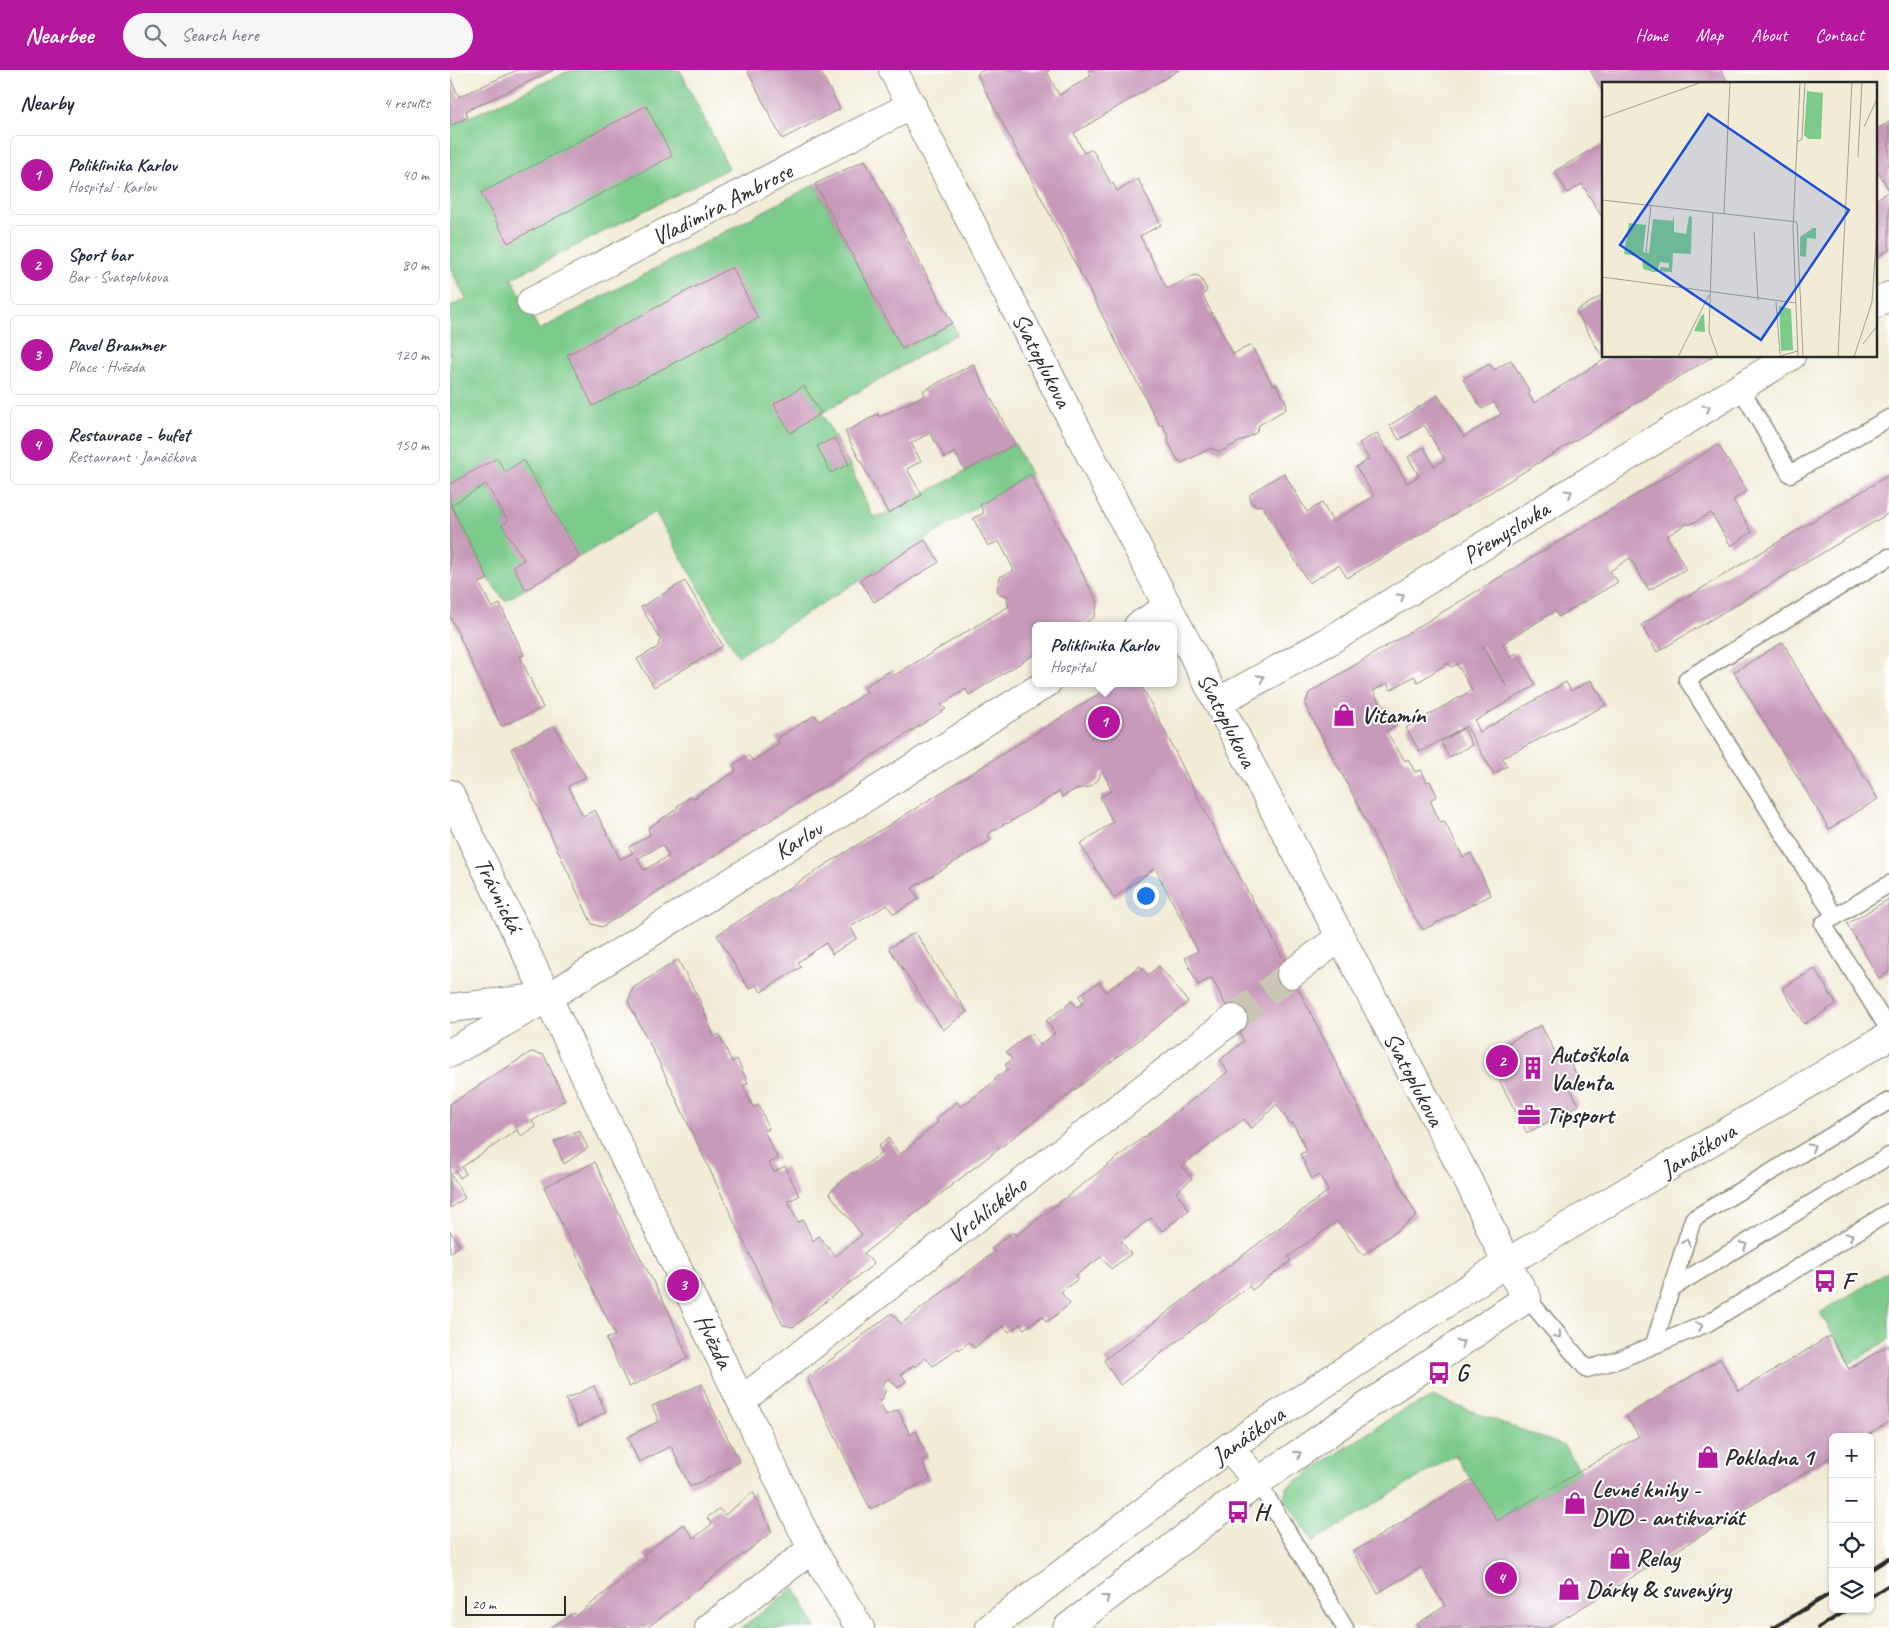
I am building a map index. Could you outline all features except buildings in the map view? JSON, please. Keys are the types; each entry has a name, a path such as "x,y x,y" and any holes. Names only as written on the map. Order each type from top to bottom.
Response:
{"street":[{"name":"Svatoplukova","path":"894,70 1176,622"},
{"name":"Vladimíra Ambrose","path":"531,302 912,105"},
{"path":"1876,303 1889,296"},
{"name":"Přemyslovka","path":"1218,702 1329,641 1788,358"},
{"path":"1144,622 1168,607"},
{"name":"Svatoplukova","path":"1177,624 1339,938 1474,1192 1506,1263"},
{"name":"Karlov","path":"450,1053 549,997 1041,687"},
{"name":"Trávnická","path":"450,794 549,997"},
{"path":"1291,974 1339,938"},
{"path":"450,1008 549,997"},
{"name":"Hvězda","path":"549,997 812,1549 860,1628"},
{"name":"Vrchlického","path":"742,1400 1233,1019"},
{"name":"Janáčkova","path":"994,1626 1229,1447 1506,1263 1889,1036"},
{"path":"1506,1263 1527,1298"},
{"name":"Janáčkova","path":"1067,1628 1258,1482 1527,1298"},
{"path":"1229,1447 1258,1482"},
{"path":"710,1628 812,1549"}],"lane":[{"path":"1740,387 1790,474 1889,418"},
{"path":"1835,917 1687,678 1889,557"},
{"path":"1889,884 1823,924 1889,1030"},
{"path":"1654,1344 1693,1219 1889,1101"},
{"path":"1672,1288 1889,1156"},
{"path":"1527,1298 1587,1369 1618,1360 1708,1323 1889,1212"},
{"path":"1258,1482 1345,1628"}],"green space":[{"path":"571,70 680,70 729,168 512,278 539,330 815,184 902,349 952,323 957,334 822,413 849,464 873,517 888,513 1015,444 1030,474 738,656 655,512 505,601 488,579 451,505 486,484 508,521 503,525 566,533 544,498 505,472 497,458 450,484 450,307 466,299 450,268 450,126"},
{"path":"1889,1271 1889,1339 1851,1363 1820,1313"},
{"path":"1434,1397 1564,1446 1581,1471 1497,1521 1455,1455 1313,1542 1284,1498 1287,1487 1401,1411"},
{"path":"795,1587 816,1628 741,1628"}],"tunnel":[{"path":"1233,1019 1291,974"}],"railway":[{"path":"1873,1568 1889,1558"},
{"path":"1874,1594 1889,1585"},
{"path":"1773,1628 1829,1594"},
{"path":"1818,1628 1842,1613"}],"place":[{"name":"Vitamín","path":"1344,715"},
{"name":"Poliklinika Karlov","path":"1104,722"},
{"name":"Sport bar","path":"1502,1061"},
{"name":"Autoškola Valenta","path":"1533,1068"},
{"name":"Tipsport","path":"1529,1115"},
{"name":"F","path":"1825,1281"},
{"name":"Pavel Brammer","path":"683,1285"},
{"name":"G","path":"1439,1373"},
{"name":"Pokladna 1","path":"1708,1457"},
{"name":"Levné knihy - DVD - antikvariát","path":"1575,1503"},
{"name":"H","path":"1238,1512"},
{"name":"Relay","path":"1620,1558"},
{"name":"Restaurace - bufet","path":"1501,1578"},
{"name":"Dárky & suvenýry","path":"1569,1589"}]}
